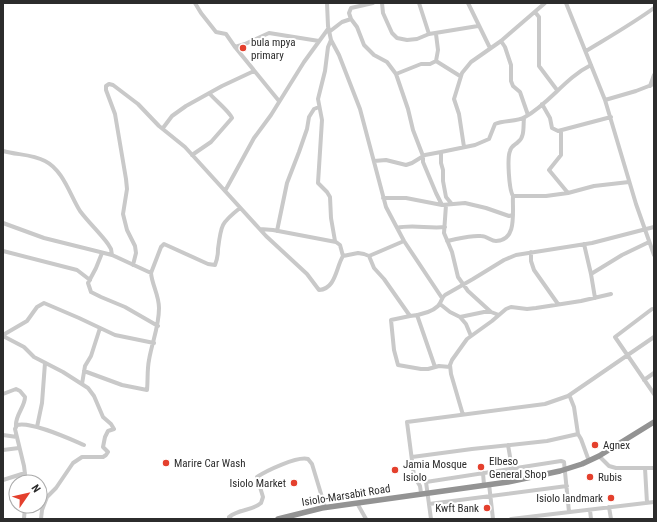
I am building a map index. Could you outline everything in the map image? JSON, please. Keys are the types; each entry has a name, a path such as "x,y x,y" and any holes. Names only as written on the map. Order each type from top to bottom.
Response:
{"highway":[{"name":"Isiolo-Marsabit Road","path":"278,519 325,507 486,485 565,470 599,456 654,422"}],"street":[{"path":"195,3 216,32 226,34 279,101"},
{"path":"326,3 331,40 339,55 360,109 383,198 404,241 442,298"},
{"path":"372,3 351,8 349,13 351,19 357,27 364,45 374,55 387,62 396,74 406,102 413,130 423,156 424,164 434,190 446,204"},
{"path":"382,3 383,13 392,33 397,38 407,40 417,39 429,34 478,26"},
{"path":"419,3 429,34"},
{"path":"468,3 490,48"},
{"path":"464,147 459,114 454,99 460,76 468,65 501,41 536,12 544,3"},
{"path":"566,3 611,117 629,182 654,255"},
{"path":"586,51 633,23 654,8"},
{"path":"536,12 539,17 539,66 557,90"},
{"path":"225,191 254,138 271,115 319,41 329,30 342,22 351,19"},
{"path":"235,47 269,33 319,41"},
{"path":"436,34 438,52 436,61"},
{"path":"331,40 328,47 325,71 318,99 322,120 318,183 326,190 330,197 334,241"},
{"path":"501,41 511,65 513,86 520,92 528,115"},
{"path":"396,74 421,64 430,64 436,61"},
{"path":"436,61 460,76"},
{"path":"374,161 386,160 406,165 428,154 475,145 489,139 496,123 524,118 576,74 591,65"},
{"path":"163,128 176,112 209,93 254,71"},
{"path":"605,100 652,85 654,75"},
{"path":"133,264 136,253 135,246 127,230 123,214 126,182 115,114 106,90 107,85 109,84 113,85 136,102 180,143 260,229 302,269 319,290 326,287 334,278 343,256 340,245 334,241 276,230 260,229"},
{"path":"192,155 211,142 232,118 231,114 209,93"},
{"path":"542,104 550,118 552,128 561,131 611,117"},
{"path":"276,230 287,183 307,129 309,117 314,109 319,107"},
{"path":"447,241 481,236 494,241 502,240 512,229 513,196 511,193 508,173 509,154 511,148 519,142 522,137 524,118"},
{"path":"561,131 561,155 549,170 568,193"},
{"path":"3,151 48,162 65,183 80,210 108,244 112,255"},
{"path":"441,152 441,163 446,197 444,232 452,252 457,273 463,285 491,312"},
{"path":"513,196 546,196 568,193 594,186 629,182"},
{"path":"383,198 406,198 446,204 466,203 509,216 513,215"},
{"path":"84,371 122,385 147,390 149,358 158,326 159,300 152,282 151,273 163,244 210,265 215,265 220,230 228,218 240,208"},
{"path":"3,223 44,238 112,255 151,273"},
{"path":"397,228 412,226 417,228 445,226"},
{"path":"450,367 439,366 421,369 398,365 394,350 391,320 417,315 431,310 440,304 442,298 504,260 516,255 531,252 550,251 654,227"},
{"path":"343,256 358,253 369,256 404,241"},
{"path":"591,274 622,255 649,242"},
{"path":"584,244 595,298"},
{"path":"3,251 77,270 90,280"},
{"path":"531,252 531,261 534,270 558,304"},
{"path":"102,253 90,280 89,287 93,293 125,307 158,326"},
{"path":"369,256 374,268 384,278 410,316"},
{"path":"463,415 450,362 464,342 471,336 511,306 527,309 544,307 612,294"},
{"path":"3,336 27,321 37,307 44,303 120,337 154,343"},
{"path":"440,304 450,312 460,317 466,324 471,336"},
{"path":"652,309 615,337 654,394"},
{"path":"460,317 482,312 491,312 499,315"},
{"path":"417,315 435,367"},
{"path":"82,384 85,366 91,356 100,328"},
{"path":"3,336 24,347 34,357 82,384 92,393 103,418 114,429 107,432 103,444 104,449 108,452 104,457 82,457 72,463 56,488 46,498 41,519"},
{"path":"431,519 429,504 414,476 406,422 545,404 568,396 654,337"},
{"path":"37,427 42,403 45,363"},
{"path":"644,380 654,373"},
{"path":"3,394 16,389 19,390 24,397 24,402 16,420 15,429 25,474"},
{"path":"568,396 570,397 574,407 578,434 589,461"},
{"path":"16,426 19,424 37,427 84,445"},
{"path":"412,457 547,441 578,434"},
{"path":"3,435 17,437"},
{"path":"508,445 514,468 515,480"},
{"path":"3,450 19,448"},
{"path":"599,456 609,466 616,468 654,468"},
{"path":"231,519 229,517 255,507 262,501 262,494 257,477 292,461 304,458 308,459 312,464 325,507"},
{"path":"424,493 426,482 561,460 564,462 569,512"},
{"path":"645,468 647,503"},
{"path":"483,473 490,496 493,519"},
{"path":"429,504 566,486"},
{"path":"357,502 366,519"},
{"path":"511,519 654,502"},
{"path":"609,507 611,519"},
{"path":"590,510 591,519"}],"place":[{"name":"bula mpya primary","path":"243,48"},
{"name":"Agnex","path":"595,445"},
{"name":"Marire Car Wash","path":"166,463"},
{"name":"Elbeso General Shop","path":"481,467"},
{"name":"Jamia Mosque Isiolo","path":"395,470"},
{"name":"Rubis","path":"590,477"},
{"name":"Isiolo Market","path":"294,483"},
{"name":"Isiolo landmark","path":"611,498"},
{"name":"Kwft Bank","path":"487,508"}]}
